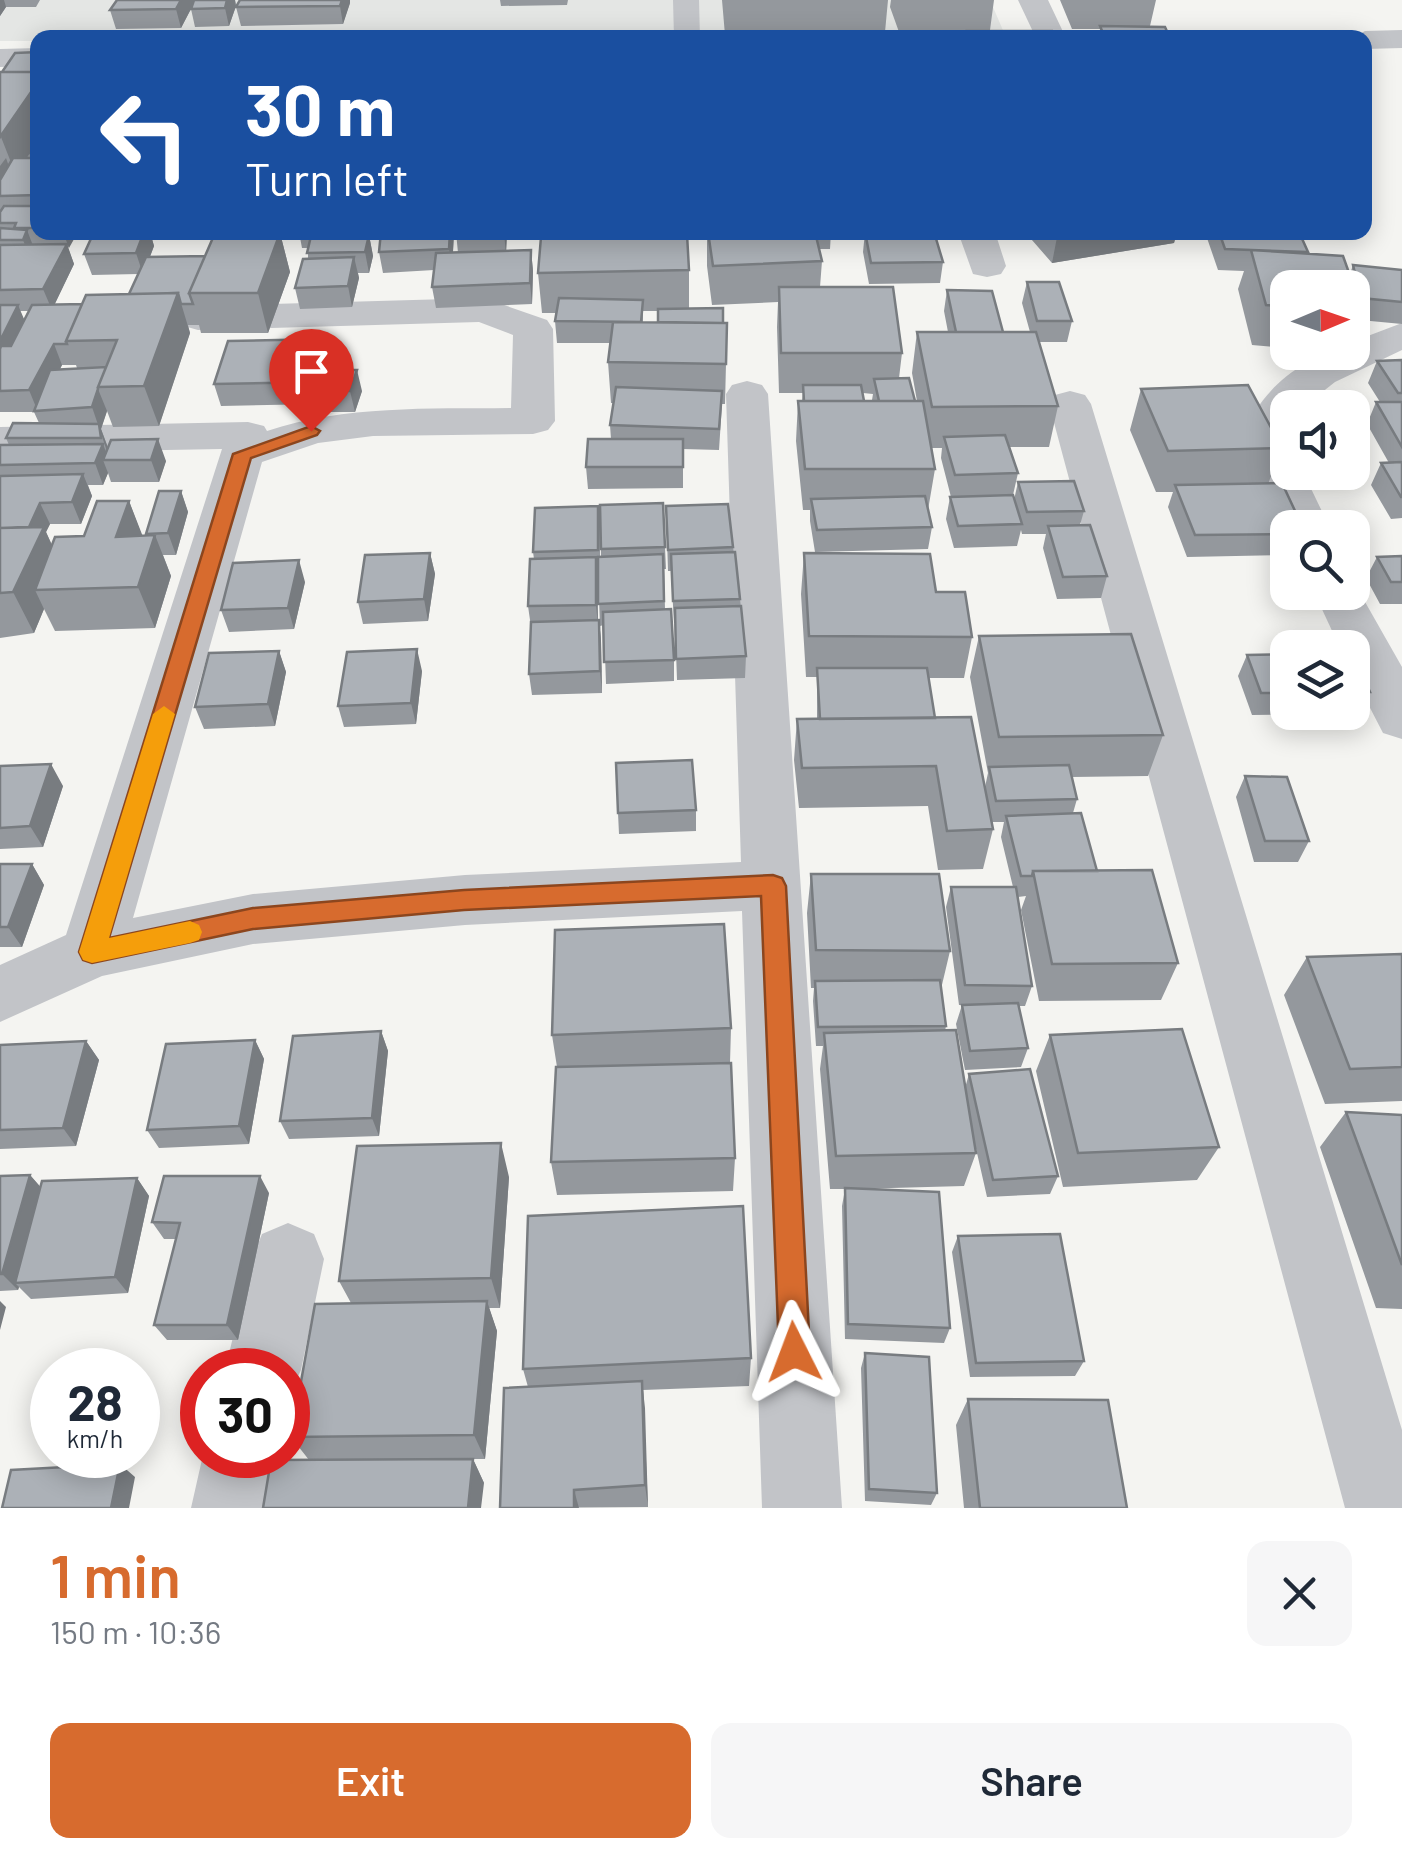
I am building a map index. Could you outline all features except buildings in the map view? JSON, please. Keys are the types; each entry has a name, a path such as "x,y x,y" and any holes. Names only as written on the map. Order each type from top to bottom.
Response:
{"street":[{"path":"1033,0 1047,30"},
{"path":"1372,40 1402,40"},
{"path":"0,58 30,57"},
{"path":"152,319 484,310 533,329 533,421 374,423 311,431 242,454"},
{"path":"1298,510 1263,436 1273,410 1315,376 1402,334"},
{"path":"748,394 802,1508"},
{"path":"1070,404 1385,1508"},
{"path":"0,440 248,435 92,952"},
{"path":"1347,610 1402,719"},
{"path":"0,995 92,952 253,919 464,900 773,886"},
{"path":"268,1348 288,1259"},
{"path":"231,1508 238,1478"}],"lane":[{"path":"686,0 687,30"}],"shaded area":[{"path":"0,0 990,0 1003,30 30,30 30,41 0,41"}],"slow traffic":[{"path":"164,714 92,952 190,932"}],"route":[{"path":"311,431 242,454 92,952 253,919 464,900 773,886 794,1352"}]}
